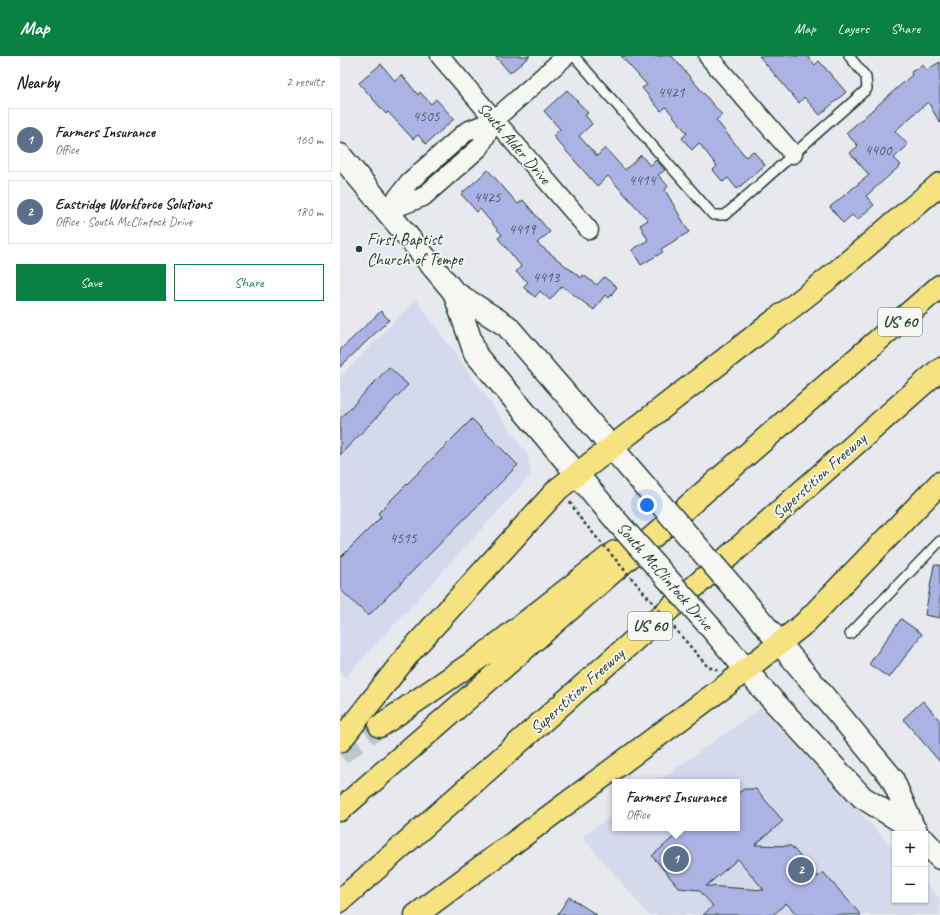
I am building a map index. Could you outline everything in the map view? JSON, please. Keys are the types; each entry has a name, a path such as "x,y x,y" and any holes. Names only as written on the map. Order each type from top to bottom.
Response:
{"highway":[{"path":"340,741 410,652 558,488 828,279 940,184"},
{"name":"US 60","path":"340,810 940,286"},
{"path":"380,726 485,654 601,563 692,488 860,357"},
{"name":"Superstition Freeway","path":"340,901 940,369"},
{"path":"416,915 746,670 805,623 940,483"},
{"path":"340,906 361,883"}],"main road":[{"name":"South McClintock Drive","path":"340,155 454,292 507,326 611,448 746,602 892,778 917,831"},
{"name":"South McClintock Drive","path":"454,292 475,353 612,516 746,670 862,797 913,831"},
{"name":"South McClintock Drive","path":"928,845 940,858"}],"street":[{"name":"South Alder Drive","path":"440,56 589,230"},
{"path":"387,211 409,182 467,131 494,120 566,56"},
{"path":"708,56 793,154"}],"lane":[{"path":"574,56 713,215 725,215 867,89 866,77 849,56"},
{"path":"850,634 940,541"}],"path":[{"path":"568,500 580,518 708,667 718,670"}],"shaded area":[{"path":"416,299 527,454 531,475 345,678 340,671 340,377"},
{"path":"761,708 892,847 892,903 928,903 928,885 940,899 940,915 649,915 582,837 612,815 612,831 740,831 740,779 661,779"}],"building":[{"path":"495,56 530,56 510,73"},
{"path":"621,56 672,56 722,115 716,120 746,157 753,151 765,165 737,189 728,178 723,182 713,170 717,166 699,143 692,150 682,138 687,133 666,107 661,111 642,88 647,85"},
{"path":"759,56 807,56 815,65 819,61 846,92 820,115 804,97 799,103"},
{"path":"940,62 940,123 928,102 895,131 908,145 894,158 901,165 866,196 874,205 857,220 852,215 843,223 830,207 869,175 850,153 858,146 846,133 912,75 911,72 923,65 926,70"},
{"path":"381,64 395,81 402,75 418,95 420,92 431,104 436,99 454,119 426,144 418,135 413,139 388,112 386,114 359,83"},
{"path":"567,90 588,113 585,115 592,124 579,136 597,156 605,148 625,170 641,155 650,166 656,160 665,170 658,175 668,186 665,190 689,232 661,249 663,252 641,265 632,250 648,240 640,225 648,220 608,176 597,186 553,136 560,129 544,111"},
{"path":"488,170 518,204 523,200 550,232 537,243 581,278 583,275 597,285 604,277 617,287 609,298 605,295 594,310 562,286 550,300 540,291 535,297 523,287 528,282 516,272 521,266 498,238 502,235 480,209 477,212 461,194"},
{"path":"381,311 389,320 340,367 340,350"},
{"path":"389,367 408,385 340,455 340,419"},
{"path":"472,419 518,465 368,616 340,589 340,558 381,517 378,513"},
{"path":"934,565 940,565 940,618 925,615"},
{"path":"901,619 922,634 889,678 869,664"},
{"path":"923,701 940,721 940,762 903,719"},
{"path":"744,789 756,789 783,821 755,845 791,846 818,877 823,872 861,915 797,915 786,903 773,915 703,915 713,906 699,890 679,888 652,856 681,831 740,831 740,792","holes":["738,859 764,890 706,886"]},
{"path":"569,897 597,915 557,915"}],"tunnel":[{"path":"340,754 380,726"}],"place":[{"name":"First Baptist Church of Tempe","path":"359,249"},
{"name":"Farmers Insurance","path":"676,859"},
{"name":"Eastridge Workforce Solutions","path":"801,870"}]}
